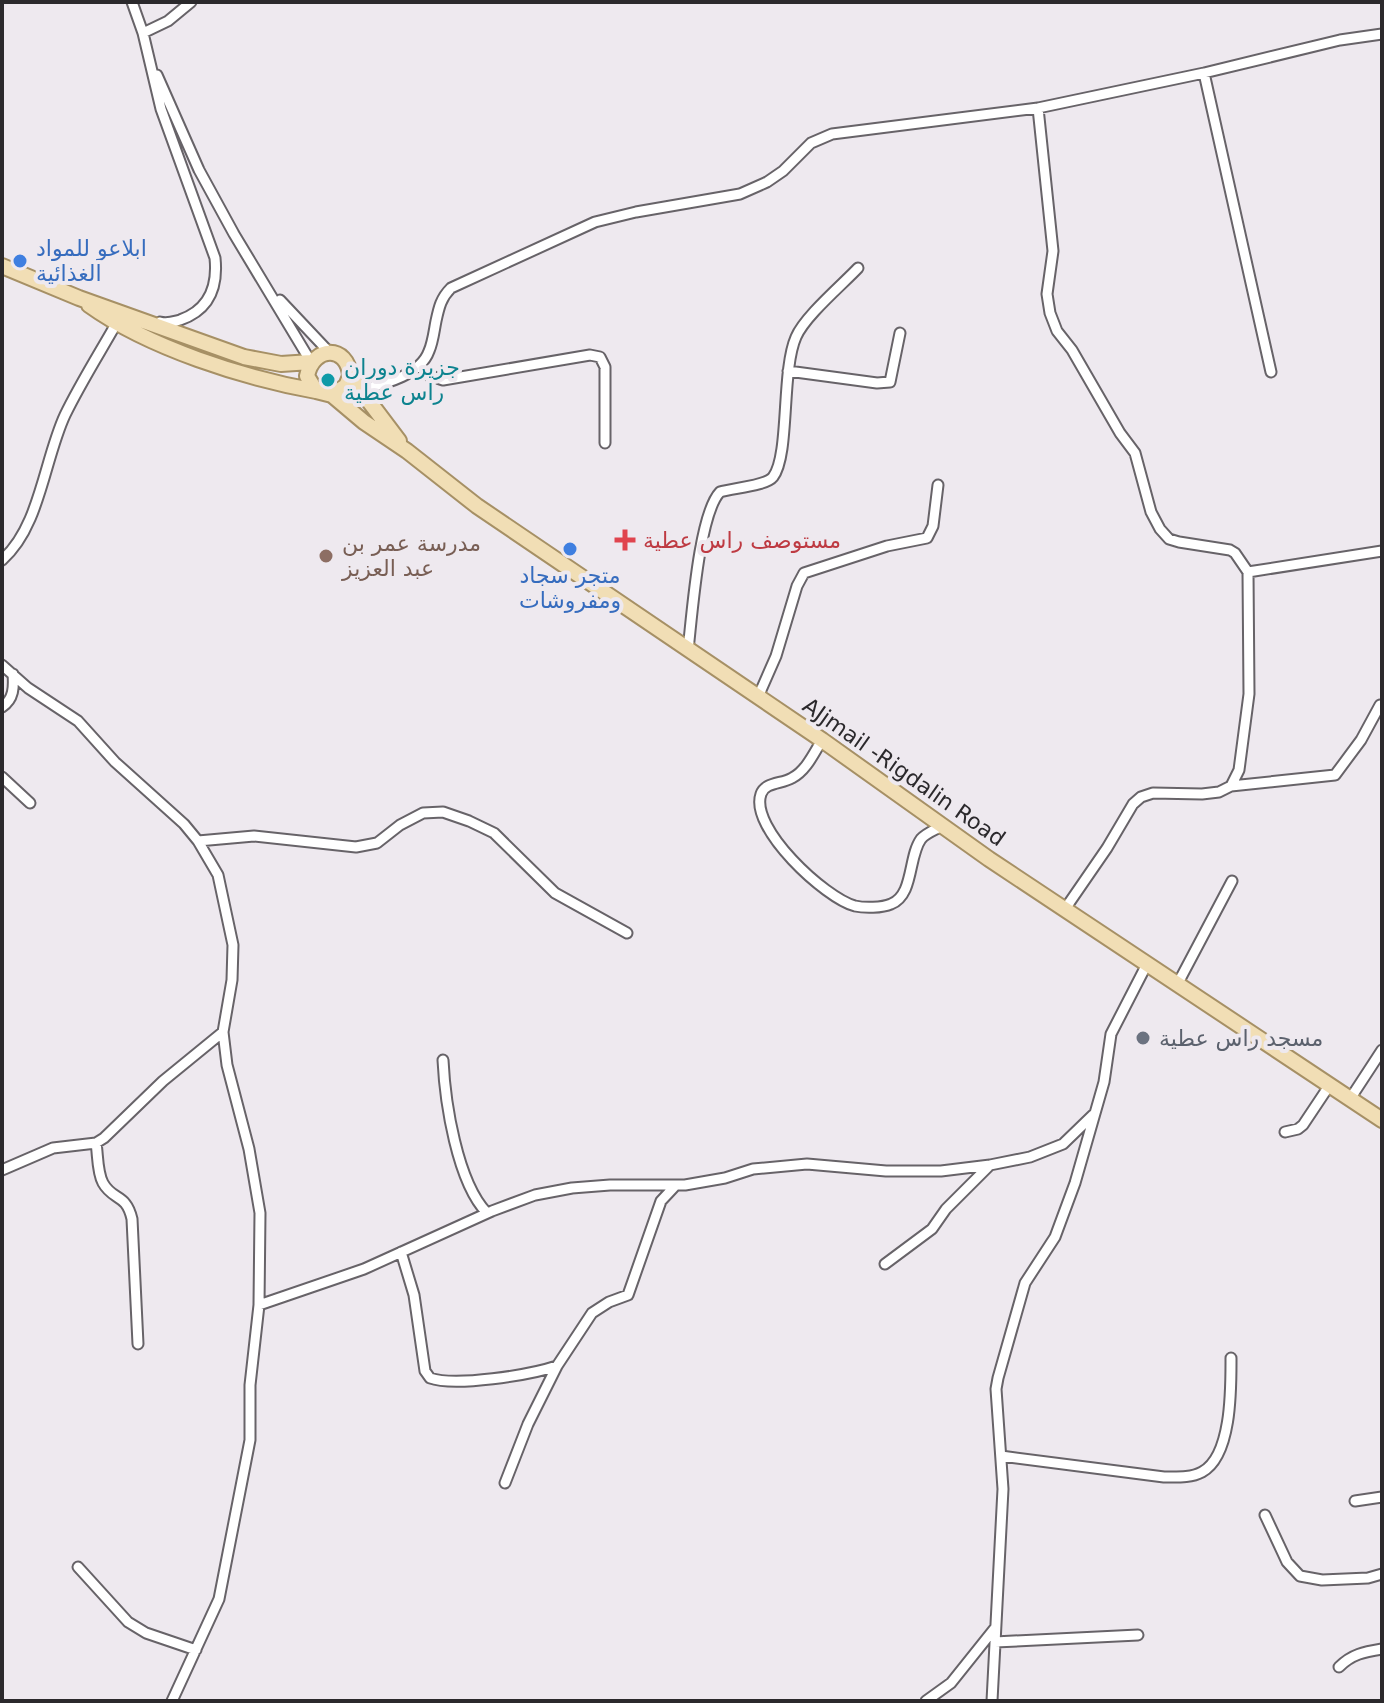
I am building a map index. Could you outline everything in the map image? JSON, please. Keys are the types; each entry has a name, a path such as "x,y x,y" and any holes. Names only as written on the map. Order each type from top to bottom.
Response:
{"main road":[{"path":"2,266 116,314 219,366 272,383 332,395 364,422 407,451"},
{"path":"116,314 244,357 281,364 311,362"},
{"path":"316,391 307,376 311,362 319,355 330,353 345,360 350,376 407,451"},
{"path":"332,395 346,386 350,376"},
{"name":"AJjmail -Rigdalin Road","path":"407,451 457,492 822,740 942,826 1382,1120"}],"street":[{"path":"132,2 199,170 311,362"},
{"path":"144,37 191,2"},
{"path":"360,390 391,381 420,365 430,350 443,296 451,288 595,222 740,194 775,177 811,143 832,134 1038,108 1340,40 1382,34"},
{"path":"2,560 21,538 32,516 65,416 116,314 167,323 193,315 211,296 217,275 215,258 161,109 144,37"},
{"path":"1204,73 1271,372"},
{"path":"1038,108 1053,251 1047,294 1057,331 1072,350 1135,453 1151,512 1160,529 1169,539 1230,550 1248,572 1249,694 1242,759 1231,786"},
{"path":"688,650 710,506 720,492 768,482 775,475 781,453 788,371 796,336 858,268"},
{"path":"269,289 330,353"},
{"path":"788,371 890,382 900,333"},
{"path":"420,365 428,375 443,380 590,355 600,357 605,367 605,443"},
{"path":"758,697 776,656 797,586 804,573 887,546 927,538 933,526 938,485"},
{"path":"1248,572 1382,551"},
{"path":"2,665 28,688 78,721 115,762 184,824 218,875 233,945 232,980 223,1032 227,1065 249,1149 260,1213 259,1305 250,1385 250,1440 219,1599 172,1701"},
{"path":"2,707 14,690 13,674"},
{"path":"1065,909 1133,804 1141,797 1153,793 1202,794 1219,792 1231,786 1335,775 1361,740 1380,705"},
{"path":"822,740 800,774 769,785 762,790 759,798 770,834 785,854 837,897 855,906 889,905 899,900 906,887 915,850 923,836 942,826"},
{"path":"2,777 30,803"},
{"path":"198,841 254,836 356,847 377,843 400,825 423,813 443,812 494,833 555,893 627,933"},
{"path":"1177,985 1232,881"},
{"path":"992,1701 1003,1489 998,1378 1025,1283 1062,1222 1104,1082 1111,1034 1147,964"},
{"path":"2,1170 53,1148 96,1143 163,1081 223,1032"},
{"path":"1350,1099 1382,1050"},
{"path":"443,1060 445,1100 464,1170 473,1194 487,1213"},
{"path":"1285,1132 1303,1125 1329,1086"},
{"path":"259,1305 364,1269 487,1213 535,1195 572,1188 706,1182 753,1169 807,1164 886,1171 941,1171 990,1165 1039,1154 1063,1144 1093,1115"},
{"path":"96,1143 101,1180 108,1190 129,1205 132,1219 138,1344"},
{"path":"1063,1144 1082,1156"},
{"path":"885,1264 932,1229 946,1209 990,1165"},
{"path":"505,1483 528,1424 557,1366 592,1313 628,1295 661,1201 676,1185"},
{"path":"401,1252 414,1295 425,1371 430,1378 451,1381 494,1378 539,1372 557,1366"},
{"path":"1001,1456 1164,1477 1183,1477 1204,1471 1213,1462 1228,1425 1231,1358"},
{"path":"1355,1501 1382,1497"},
{"path":"1265,1515 1287,1562 1300,1576 1322,1580 1368,1578 1382,1574"},
{"path":"78,1567 128,1622 146,1633 196,1650"},
{"path":"926,1701 951,1683 995,1628"},
{"path":"995,1642 1138,1635"},
{"path":"1339,1667 1349,1657 1382,1649"}],"place":[{"name":"ابلاعو للمواد الغذائية","path":"20,261"},
{"name":"جزيرة دوران راس عطية","path":"328,380"},
{"name":"مستوصف راس عطية","path":"625,540"},
{"name":"متجر سجاد ومفروشات","path":"570,549"},
{"name":"مدرسة عمر بن عبد العزيز","path":"326,556"},
{"name":"مسجد راس عطية","path":"1143,1038"}]}
